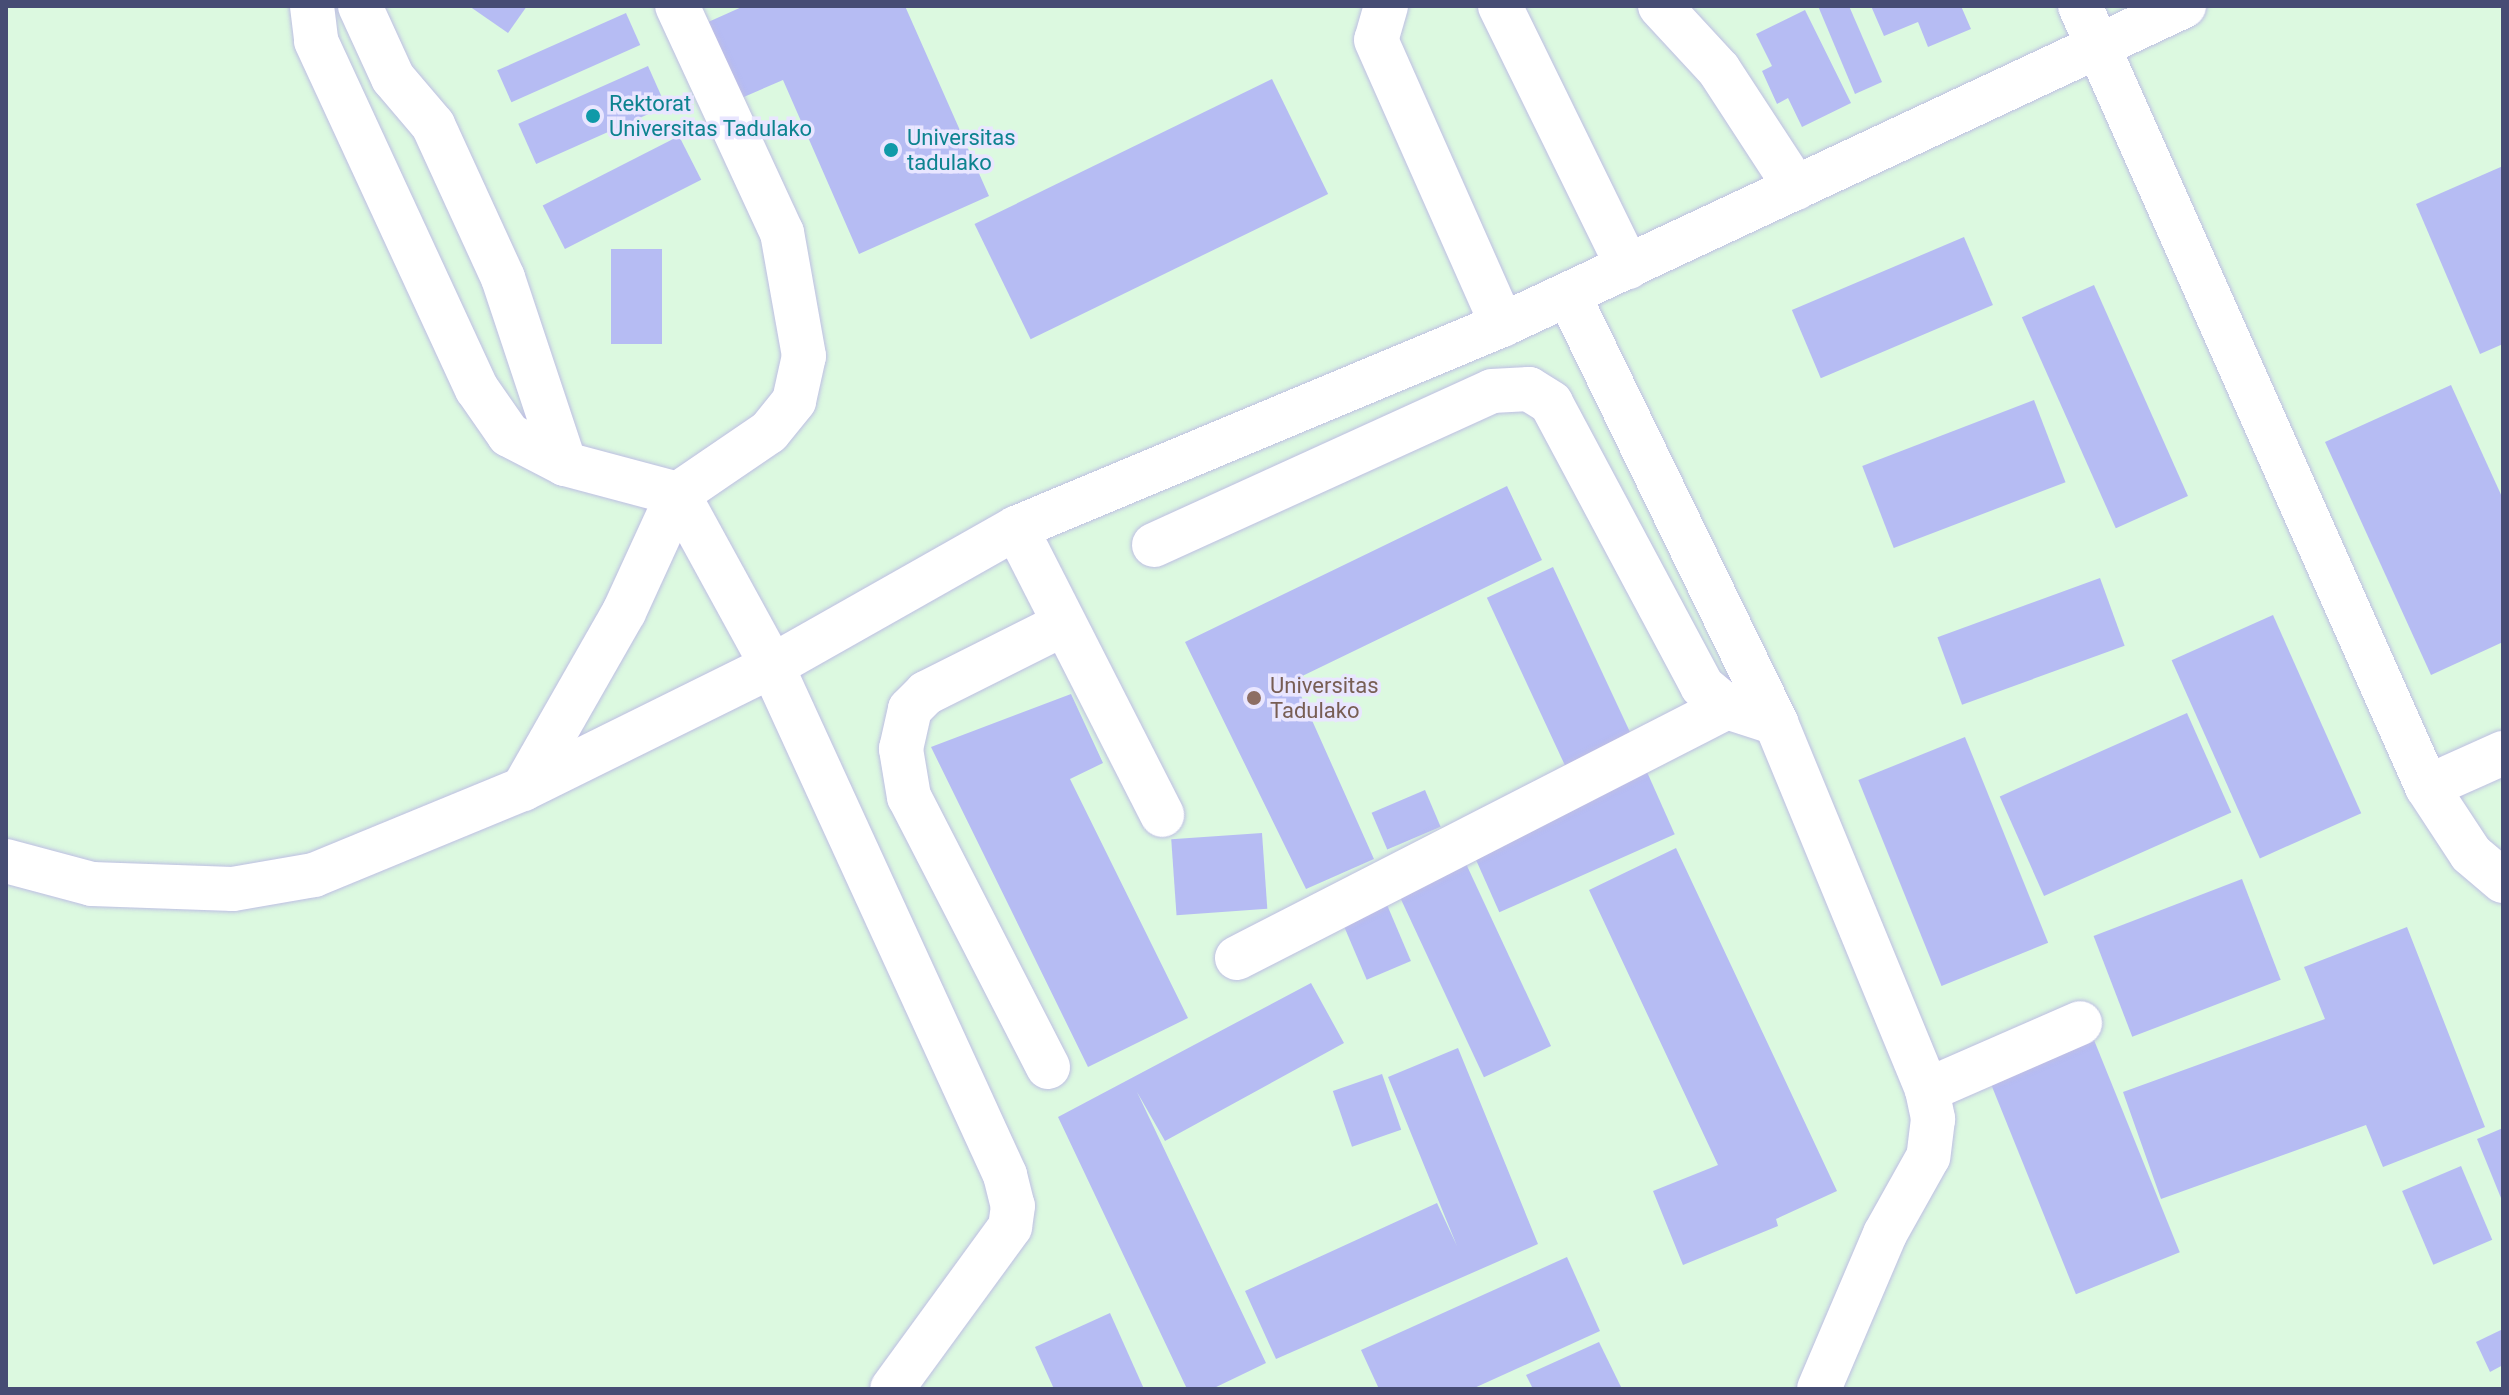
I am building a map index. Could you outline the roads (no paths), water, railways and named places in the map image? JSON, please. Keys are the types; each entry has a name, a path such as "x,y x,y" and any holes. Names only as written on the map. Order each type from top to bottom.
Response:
{"lane":[{"path":"312,6 316,41 477,389 509,435 565,464 678,494 772,666 1013,1206 1010,1227 892,1389"},
{"path":"360,6 393,78 433,125 503,278 565,464"},
{"path":"523,789 624,612 678,494 769,432 794,401 804,356 782,233 677,6"},
{"path":"1386,6 1376,40 1502,325"},
{"path":"1500,6 1628,267"},
{"path":"1660,6 1719,70 1796,188"},
{"path":"2080,6 2096,48 2427,787 2471,854 2503,881"},
{"path":"6,861 92,884 233,889 314,875 523,789 772,666 1016,528 1502,325 2184,6"},
{"path":"1568,294 1776,723 1927,1090 1933,1119 1928,1157 1885,1234 1819,1389"},
{"path":"1154,545 1492,391 1529,389 1551,403 1689,666 1727,707 1776,723"},
{"path":"1016,528 1162,815"},
{"path":"1048,1067 909,797 901,749 910,709 926,693 1064,624"},
{"path":"1237,958 1727,707"},
{"path":"2427,787 2503,753"},
{"path":"1927,1090 2080,1023"}],"place":[{"name":"Rektorat Universitas Tadulako","path":"593,116"},
{"name":"Universitas tadulako","path":"891,150"},
{"name":"Universitas Tadulako","path":"1254,698"}]}
